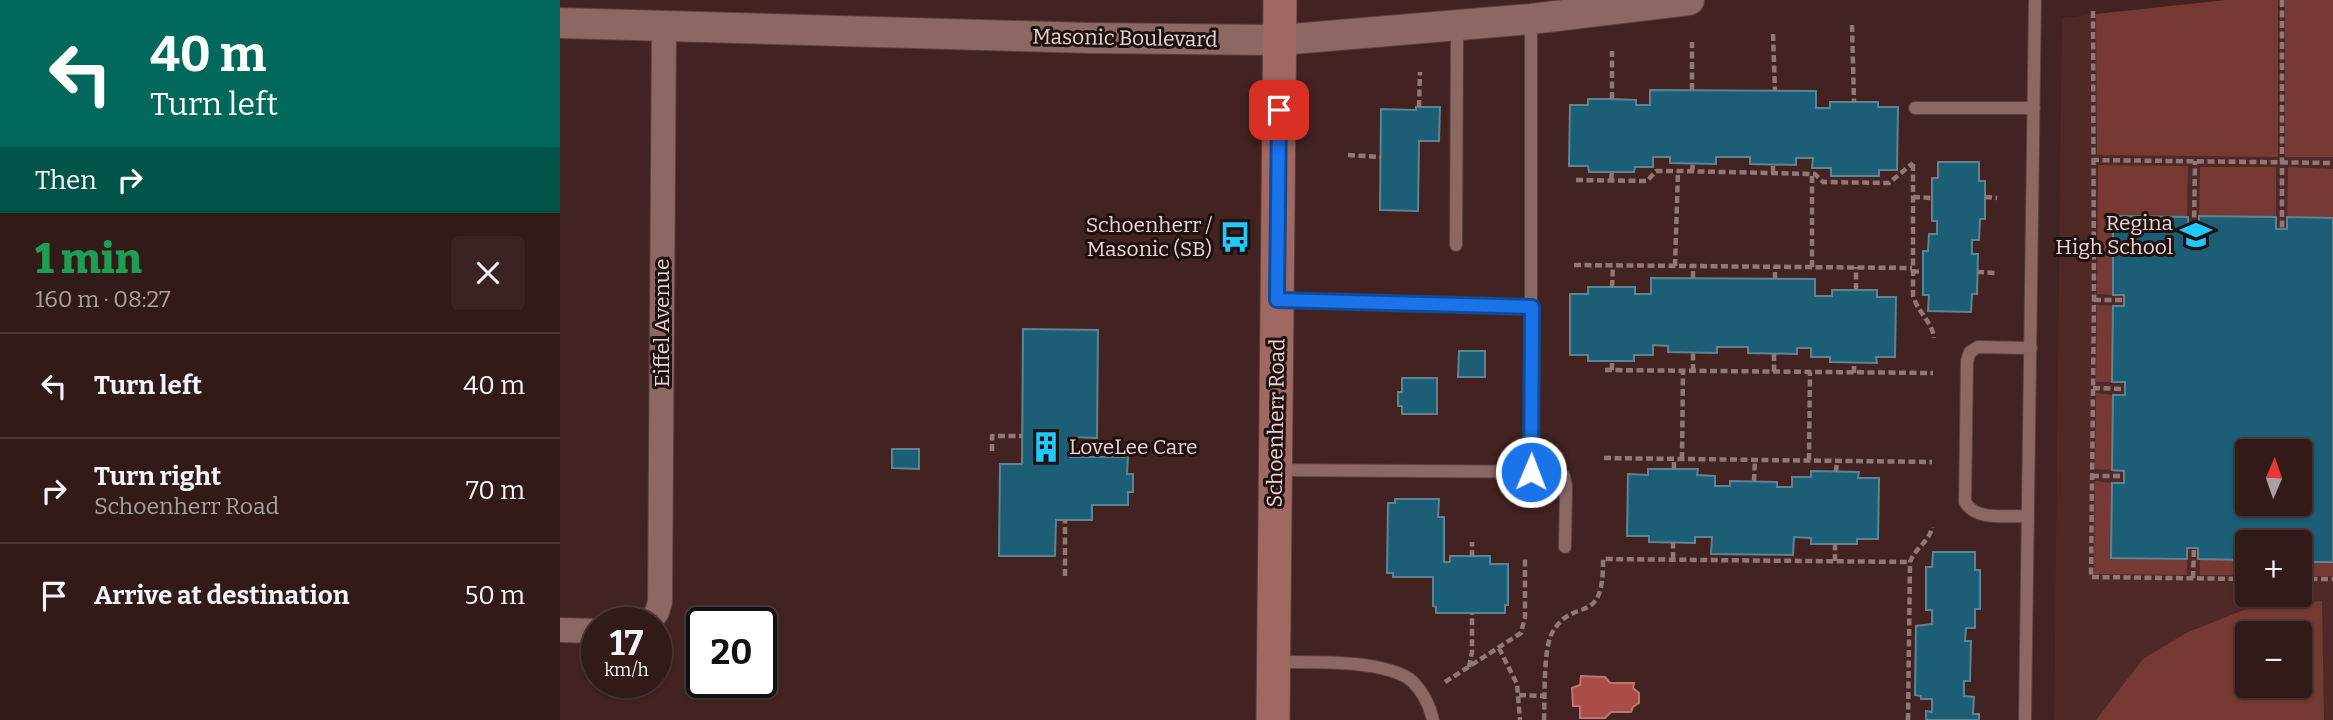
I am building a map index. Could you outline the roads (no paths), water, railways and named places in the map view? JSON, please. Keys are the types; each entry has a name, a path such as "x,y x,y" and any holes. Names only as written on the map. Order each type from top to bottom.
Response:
{"main road":[{"name":"Schoenherr Road","path":"1273,720 1280,0"}],"street":[{"name":"Masonic Boulevard","path":"560,23 1091,38 1280,40 1457,26 1689,0"},
{"name":"Eiffel Avenue","path":"658,607 660,602 664,26"},
{"path":"560,630 581,631"}],"lane":[{"path":"2025,720 2035,0"},
{"path":"1531,472 1537,15"},
{"path":"1456,245 1457,26"},
{"path":"1915,108 2034,108"},
{"path":"1277,300 1532,307"},
{"path":"2028,516 1979,515 1970,510 1965,502 1967,361 1970,352 1978,347 2031,348"},
{"path":"1275,470 1553,472 1564,476 1566,486 1565,547"},
{"path":"1273,662 1345,663 1381,668 1412,681 1430,707 1433,720"}],"place":[{"name":"Regina High School","path":"2196,235"},
{"name":"Schoenherr / Masonic (SB)","path":"1235,237"},
{"name":"LoveLee Care","path":"1046,447"}]}
